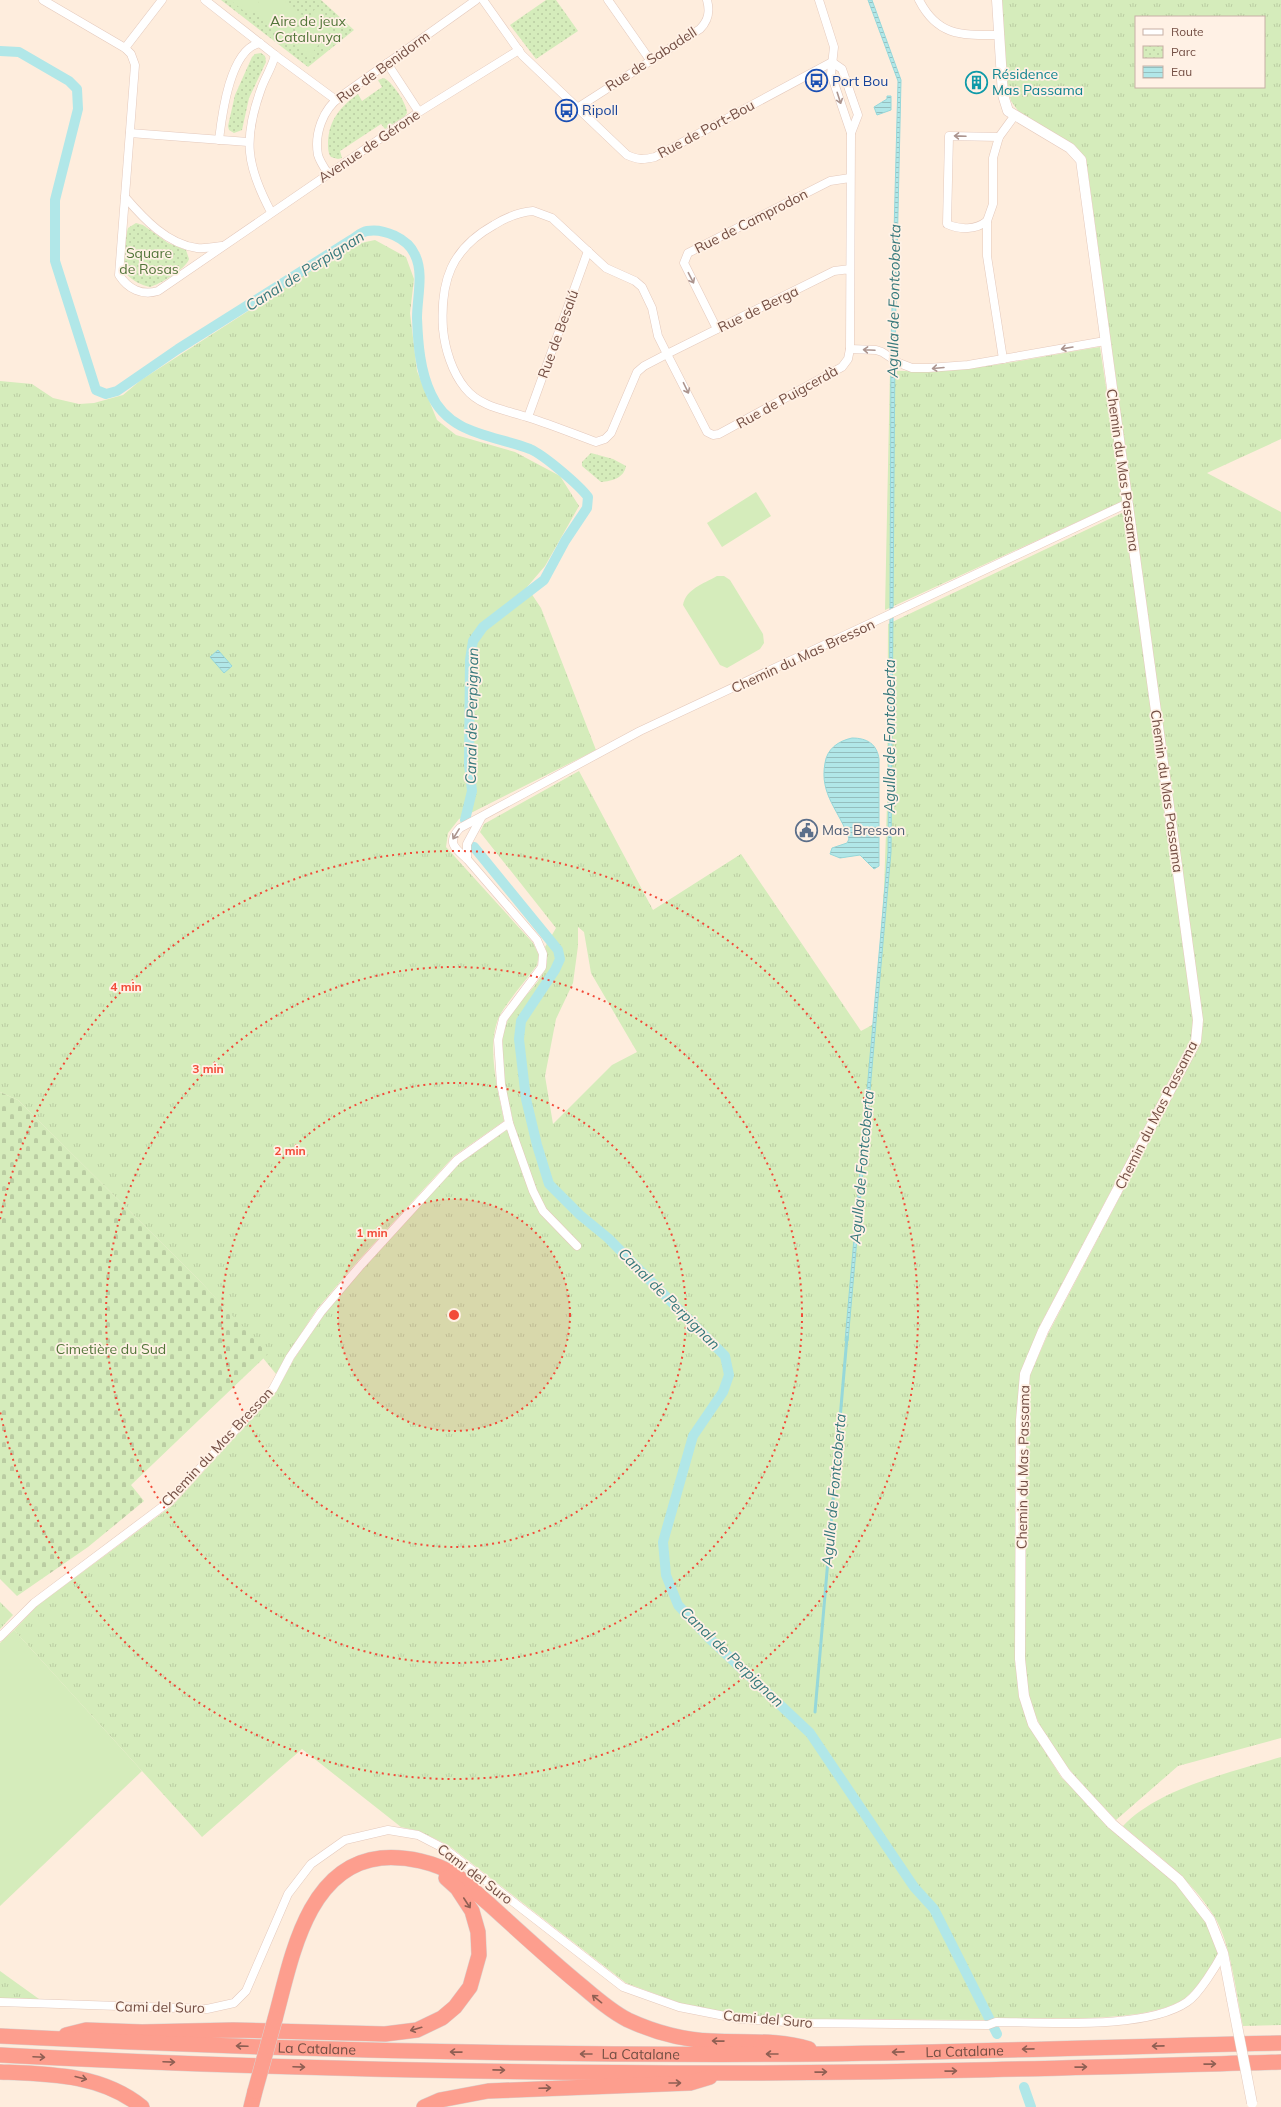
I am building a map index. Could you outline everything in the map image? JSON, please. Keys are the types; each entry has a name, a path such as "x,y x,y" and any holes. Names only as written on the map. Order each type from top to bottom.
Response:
{"highway":[{"path":"251,2107 292,1956 305,1920 317,1898 331,1881 353,1866 372,1859 406,1858 430,1865 457,1876 569,1976 604,2004 627,2019 654,2031 678,2037 711,2041 789,2043 825,2054"},
{"path":"52,2039 86,2030 142,2032 233,2030 385,2034 417,2030 442,2018 455,2008 470,1987 479,1955 478,1932 472,1911 457,1888 430,1865"},
{"name":"La Catalane","path":"0,2036 281,2048 548,2054 825,2054 1281,2043"},
{"name":"La Catalane","path":"0,2055 353,2069 726,2073 951,2071 1281,2062"},
{"path":"0,2072 72,2076 94,2082 133,2100 142,2107"},
{"path":"424,2107 440,2100 488,2091 690,2083 726,2073"}],"street":[{"name":"Avenue de Gérone","path":"43,0 125,48 131,54 135,65 119,275 125,284 141,293 158,291 271,212 328,175 419,112 518,50"},
{"path":"125,48 162,0"},
{"path":"205,0 275,55 336,100"},
{"name":"Rue de Benidorm","path":"328,175 318,156 317,139 321,122 328,108 336,100 476,0"},
{"name":"Rue de Port-Bou","path":"482,0 518,50 576,108 627,155 637,160 655,157 832,62"},
{"path":"608,0 650,60"},
{"name":"Rue de Sabadell","path":"576,108 705,24 708,17 707,0"},
{"path":"819,0 834,47 831,74 851,133"},
{"path":"919,0 926,13 936,24 952,33 999,35"},
{"name":"Chemin du Mas Passama","path":"997,0 1003,95 1008,111 1070,148 1081,160 1198,1020 1196,1041 1043,1331 1026,1374 1021,1420 1020,1659 1024,1696 1033,1724 1066,1774 1112,1824 1180,1880 1210,1920 1223,1954 1252,2105"},
{"path":"219,140 225,97 234,74 246,50 252,45 260,43"},
{"path":"271,212 255,175 248,142 251,119 262,87 273,66 275,55"},
{"path":"832,62 842,69 858,115 851,133"},
{"path":"387,63 419,112"},
{"path":"1003,359 987,256 987,221 994,204 993,158 999,137 1015,115"},
{"path":"130,133 248,142"},
{"name":"Rue de Puigcerdà","path":"667,354 707,432 713,435 719,434 842,367 848,359 850,349 851,133"},
{"path":"987,221 980,226 967,228 954,227 947,224 949,136 999,137"},
{"name":"Rue de Camprodon","path":"717,329 684,263 688,253 830,181 850,178"},
{"path":"124,197 151,225 174,240 197,248 223,246"},
{"name":"Rue de Berga","path":"667,354 658,336 652,308 642,287 635,281 606,268 552,218 533,211 520,212 479,233 466,244 452,264 445,283 442,313 444,340 453,368 465,388 489,406 528,417 596,442 605,439 611,433 637,372 644,366 834,271 850,269"},
{"name":"Rue de Besalú","path":"528,417 588,251"},
{"path":"850,349 876,350 888,355 899,363 912,368 928,368 968,365 1105,341"},
{"name":"Chemin du Mas Bresson","path":"0,1637 34,1603 170,1501 273,1389 290,1357 321,1312 361,1264 457,1160 509,1123 500,1084 498,1040 503,1019 542,966 543,954 537,940 467,859 454,848 452,840 454,834 460,828 640,731 1128,503"},
{"path":"467,859 467,844 482,816"},
{"path":"509,1123 533,1191 543,1211 577,1246"},
{"name":"Cami del Suro","path":"0,2002 207,2009 234,2003 246,1991 288,1894 311,1864 345,1840 388,1830 418,1835 446,1849 623,1987 679,2007 740,2019 804,2023 988,2025 996,2022 1117,2021 1154,2017 1188,2002 1213,1971 1223,1954"}],"green space":[{"name":"Aire de jeux Catalunya","path":"221,0 321,0 354,30 308,67"},
{"path":"230,0 260,0 258,3 261,0 283,0 303,16 285,37 252,11 249,15"},
{"path":"546,0 556,0 578,31 536,59 510,25"},
{"path":"1001,0 1281,0 1281,439 1207,473 1281,512 1281,1738 1178,1766 1116,1820 1064,1763 1053,1747 1043,1731 1028,1691 1025,1658 1026,1420 1030,1375 1048,1334 1201,1042 1203,1020 1086,158 1079,151 1019,112 1011,101 1006,82"},
{"path":"315,9 334,24 310,56 291,42"},
{"path":"261,53 265,56 266,62 249,98 242,130 234,133 229,130 228,126 235,95 252,57 255,54"},
{"path":"384,78 391,84 405,104 407,113 405,116 385,129 381,124 340,151 342,158 338,159 331,157 328,148 329,134 333,121 341,109 358,94 362,101 382,87 378,80"},
{"name":"Square de Rosas","path":"136,223 143,225 168,243 186,250 189,259 187,263 178,271 160,283 150,287 133,280 126,273 125,269 124,251 127,232 128,228"},
{"path":"375,240 406,257 414,279 410,313 417,371 437,420 456,435 515,452 560,476 579,506 545,566 527,587 541,608 596,750 459,819 448,833 446,847 533,943 539,955 537,965 502,1011 495,1029 493,1041 494,1069 504,1121 454,1156 357,1262 317,1309 276,1374 263,1358 267,1354 200,1281 18,1100 0,1092 0,381 32,384 53,398 79,404 94,403 123,395 141,380 351,245"},
{"path":"1100,347 1123,501 885,610 890,370 941,371 1022,361"},
{"path":"591,453 613,459 626,466 625,470 617,478 601,482 582,466 582,462"},
{"path":"756,492 771,516 722,547 707,523"},
{"path":"1124,512 1193,1020 1191,1039 1038,1329 1016,1420 1015,1659 1019,1697 1029,1726 1061,1777 1110,1826 1176,1883 1206,1922 1218,1955 1189,1995 1168,2007 1146,2012 1094,2018 996,2018 986,2020 805,2019 740,2015 680,2003 626,1983 448,1845 419,1831 401,1827 302,1749 202,1837 14,1630 37,1606 173,1505 276,1392 294,1359 324,1315 364,1267 460,1163 514,1125 503,1073 502,1046 504,1034 507,1022 512,1013 541,977 547,958 545,947 556,928 480,832 484,824 579,771 653,910 741,854 861,1031 874,1024 884,888 887,805 888,624","holes":["578,927 584,932 591,973 637,1052 612,1065 553,1124 545,1076 556,1019 573,983 578,946"]},
{"path":"717,576 724,576 730,580 763,634 764,643 760,649 727,668 720,665 683,605 685,599 691,591"},
{"name":"Cimetière du Sud","path":"0,1092 18,1100 200,1281 268,1354 131,1485 144,1501 88,1547 17,1596 0,1579"},
{"path":"0,1602 13,1615 0,1629"},
{"path":"14,1630 142,1771 0,1906 0,1643"},
{"path":"1281,1757 1281,2025 1243,2026 1229,1954 1220,1927 1214,1916 1195,1890 1184,1879 1123,1826 1138,1813 1156,1801 1176,1791 1219,1775"},
{"path":"0,1971 39,1999 0,1998"}],"water":[{"path":"868,0 872,0 901,80 895,346 893,612 890,614 891,346 898,81"},
{"path":"887,96 891,96 891,110 877,115 874,107 887,99"},
{"path":"893,614 891,852 848,1341 845,1341 888,852 890,616"},
{"path":"218,650 232,666 224,673 210,657"},
{"path":"852,738 862,739 874,746 879,759 879,866 874,869 860,855 840,858 830,854 832,848 847,843 849,839 828,794 824,774 825,763 828,754 834,746 842,741"}],"waterway":[{"name":"Canal de Perpignan","path":"0,51 19,52 69,81 77,89 78,109 55,200 55,261 96,390 106,394 117,391 178,349 361,233 373,230 380,231 401,239 412,249 418,262 420,278 417,318 420,357 427,385 439,408 449,418 474,432 516,444 536,452 561,471 588,497 587,508 565,541 544,580 483,627 473,641 470,660 469,764 472,791 465,820"},
{"name":"Canal de Perpignan","path":"474,847 558,950 560,959 555,970 521,1021 519,1039 526,1099 537,1145 549,1184 580,1215 608,1238 725,1356 729,1375 723,1392 693,1436 663,1542 666,1575 678,1605 709,1638 810,1733 914,1887 934,1909 997,2034"},
{"name":"Agulla de Fontcoberta","path":"815,1712 847,1337"},
{"name":"Canal de Perpignan","path":"1024,2087 1031,2107"}],"place":[{"name":"Port Bou","path":"817,81"},
{"name":"Résidence Mas Passama","path":"976,82"},
{"name":"Ripoll","path":"567,110"},
{"name":"Mas Bresson","path":"806,830"}]}
